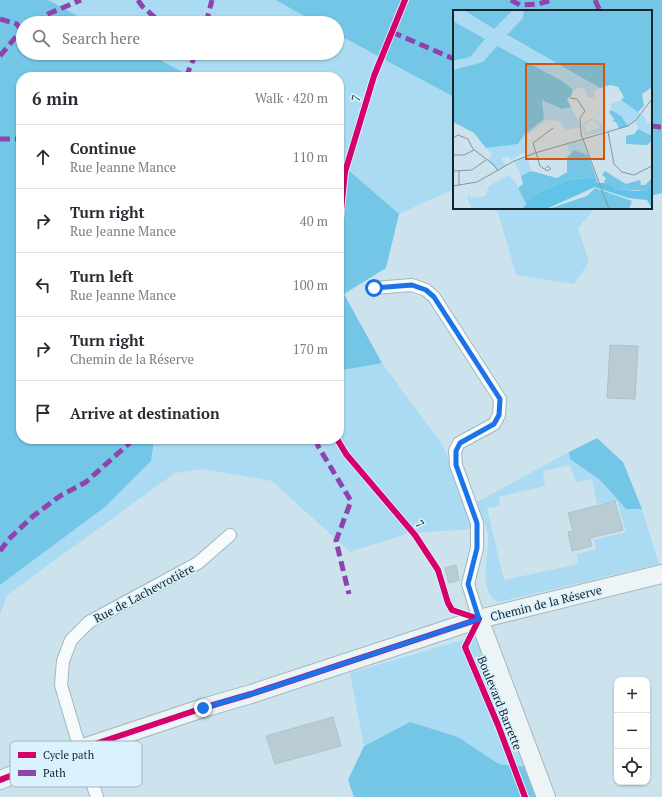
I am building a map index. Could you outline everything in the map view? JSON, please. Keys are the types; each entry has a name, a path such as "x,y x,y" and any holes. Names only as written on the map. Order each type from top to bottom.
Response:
{"street":[{"path":"374,288 412,285 426,290 434,297 500,399 499,415 494,424 460,443 456,451 456,465 477,523 477,548 468,584 479,619"},
{"name":"Rue de Lachevrotière","path":"78,741 61,685 62,661 71,640 89,622 198,563 230,535"},
{"name":"Chemin de la Réserve","path":"104,741 479,619 662,574"},
{"name":"Boulevard Barrette","path":"479,619 546,797"},
{"name":"Chemin de la Réserve","path":"0,780 10,776"},
{"name":"Rue de Lachevrotière","path":"93,787 97,797"}],"shaded area":[{"path":"0,0 48,0 78,16 16,16 16,60 160,60 183,72 16,72 16,444 153,444 153,448 151,461 105,507 0,585"},
{"path":"48,0 276,0 304,16 78,16"},
{"path":"276,0 662,0 662,193 652,196 652,10 453,10 453,96 344,38 344,16 304,16"},
{"path":"344,38 453,96 453,192 450,191 399,214 344,166 344,72 183,72 160,60 344,60"},
{"path":"344,166 399,214 386,268 344,294"},
{"path":"491,209 594,209 578,228 589,262 574,284 516,275 498,212"},
{"path":"344,294 382,363 344,370"},
{"path":"382,363 442,444 468,507 473,529 409,533 350,552 272,481 204,469 175,473 7,595 0,615 0,585 105,507 151,461 153,444 344,444 344,371"},
{"path":"597,438 623,462 642,509 626,509 600,480 570,459 569,452"},
{"path":"569,452 570,459 600,480 626,509 642,509 659,564 499,602 492,597 486,582 488,534 475,503","holes":["570,465 576,482 592,479 597,504 617,501 626,532 594,540 596,549 577,554 578,564 504,580 487,508 500,506 499,497 545,486 543,471"]},
{"path":"476,636 527,767 499,764 458,737 410,722 364,746 350,673"},
{"path":"410,722 458,737 499,764 527,767 537,797 354,797 348,780 364,746"}],"building":[{"path":"610,345 638,346 635,399 607,398"},
{"path":"615,501 623,530 590,538 592,546 572,551 568,532 573,531 568,513"},
{"path":"456,565 459,580 449,583 445,568"},
{"path":"333,717 341,746 275,764 266,736"}],"marked path":[{"path":"45,16 81,0"},
{"path":"138,0 142,6 153,16"},
{"path":"208,16 212,0"},
{"path":"511,0 520,5 538,4 552,0"},
{"path":"595,0 600,10"},
{"path":"0,19 16,24"},
{"path":"392,32 453,59"},
{"path":"0,56 16,37"},
{"path":"188,72 193,60"},
{"path":"652,126 662,127"},
{"path":"0,139 16,139"},
{"path":"0,551 9,539 32,517 60,496 86,482 128,444"},
{"path":"317,444 351,501 336,541 349,594"}],"cycle path":[{"name":"7","path":"344,182 345,172 374,76 405,0"},
{"name":"7","path":"340,444 346,454 415,535 438,570 448,603 452,610 479,619"},
{"path":"479,619 465,647 498,725 525,797"},
{"path":"104,741 479,619"},
{"path":"0,780 10,776"}],"route":[{"path":"203,708 251,694 479,619 468,584 477,548 477,523 456,465 456,451 460,443 494,424 499,415 500,399 434,297 426,290 412,285 374,288"}]}
